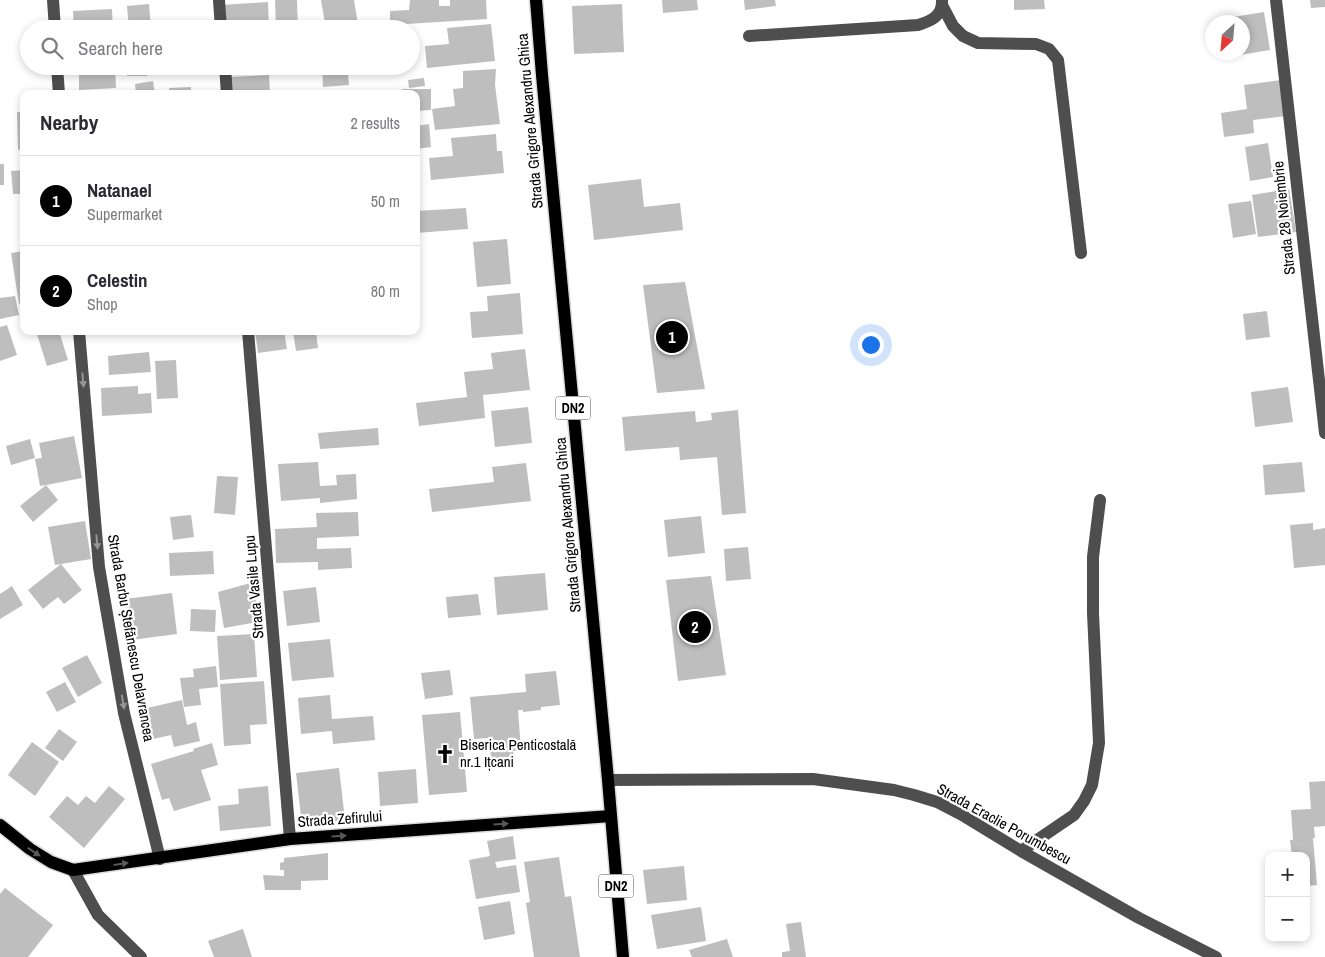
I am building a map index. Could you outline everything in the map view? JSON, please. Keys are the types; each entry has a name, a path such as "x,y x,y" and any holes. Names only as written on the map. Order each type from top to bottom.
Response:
{"main road":[{"name":"Strada Grigore Alexandru Ghica","path":"536,0 623,957"},
{"name":"Strada Zefirului","path":"0,825 37,854 51,862 73,870 290,839 611,816"}],"street":[{"path":"53,0 54,20"},
{"path":"219,0 220,20"},
{"name":"Strada 28 Noiembrie","path":"1276,0 1325,433"},
{"path":"749,36 918,25 930,21 940,13 942,2"},
{"path":"942,2 953,26 963,36 978,43 1036,44 1049,49 1058,60 1082,253"},
{"path":"58,75 59,90"},
{"path":"226,75 227,90"},
{"name":"Strada Barbu Ștefănescu Delavrancea","path":"79,335 99,566 124,713 160,859"},
{"name":"Strada Vasile Lupu","path":"248,335 290,839"},
{"path":"1021,851 1074,815 1084,801 1092,784 1099,744 1092,557 1100,500"},
{"name":"Strada Eraclie Porumbescu","path":"608,780 813,779 894,790 937,802 1140,918 1216,957"},
{"path":"73,870 98,915 141,957"}],"building":[{"path":"275,0 297,0 298,20 276,20"},
{"path":"321,0 354,0 357,20 324,20"},
{"path":"410,0 439,0 439,6 450,6 450,0 486,0 487,19 420,23 420,20 390,20 390,11 409,10"},
{"path":"662,0 697,0 698,10 663,13"},
{"path":"744,0 775,0 776,6 745,10"},
{"path":"1014,0 1044,0 1045,9 1014,10"},
{"path":"1310,0 1325,0 1325,7 1311,8"},
{"path":"268,2 269,20 223,20 222,5"},
{"path":"149,4 150,20 128,20 127,6"},
{"path":"622,4 624,52 574,54 572,6"},
{"path":"112,9 113,20 74,20 73,11"},
{"path":"1264,12 1270,50 1250,53 1250,15 1246,15"},
{"path":"491,24 495,61 427,68 425,46 449,44 447,28"},
{"path":"496,69 495,85 500,124 435,130 432,109 455,106 453,89 463,88 463,71"},
{"path":"79,75 115,75 116,88 79,90"},
{"path":"127,75 147,75 147,76"},
{"path":"269,75 270,90 233,90 232,77"},
{"path":"322,75 348,75 349,85 323,87"},
{"path":"424,78 425,86 409,88 408,80"},
{"path":"1281,80 1286,116 1253,120 1254,133 1224,137 1221,113 1247,109 1244,85"},
{"path":"153,81 154,90 136,90 135,84"},
{"path":"191,87 191,90 169,90 169,88"},
{"path":"431,89 431,110 420,111 420,90 402,90"},
{"path":"17,112 20,112 20,150 18,150"},
{"path":"429,124 431,147 420,148 420,125"},
{"path":"496,134 497,151 502,151 504,173 431,180 429,158 453,156 451,138"},
{"path":"1268,143 1273,177 1250,181 1245,147"},
{"path":"0,164 4,164 4,185 0,185"},
{"path":"20,170 20,194 13,194 11,171"},
{"path":"641,179 644,207 680,203 683,230 594,240 588,185"},
{"path":"1289,189 1296,232 1258,237 1252,195"},
{"path":"1251,201 1256,234 1233,238 1228,204"},
{"path":"466,208 468,229 420,233 420,211"},
{"path":"507,239 511,284 477,287 473,242"},
{"path":"20,252 20,304 19,304 11,253"},
{"path":"685,282 705,389 657,393 643,285"},
{"path":"520,293 523,334 472,338 470,312 488,311 487,296"},
{"path":"15,296 19,315 0,319 0,298"},
{"path":"1267,311 1270,337 1246,340 1243,314"},
{"path":"7,325 17,355 0,361 0,327"},
{"path":"37,335 60,335 68,360 47,366"},
{"path":"256,335 285,335 287,349 258,353"},
{"path":"294,335 316,335 318,348 296,351"},
{"path":"525,349 530,390 483,395 485,418 419,426 416,403 467,397 464,372 493,369 491,353"},
{"path":"149,352 151,372 109,375 108,356"},
{"path":"176,360 178,398 157,399 155,361"},
{"path":"138,386 138,394 151,393 152,413 102,416 101,388"},
{"path":"1288,387 1293,422 1255,427 1251,392"},
{"path":"528,407 532,443 495,447 491,411"},
{"path":"738,410 746,513 722,515 717,457 680,460 679,447 625,451 622,417 695,411 696,422 712,420 711,413"},
{"path":"378,428 379,445 320,449 318,433"},
{"path":"74,436 82,478 40,486 35,459 42,458 39,443"},
{"path":"30,439 35,458 11,465 6,446"},
{"path":"318,462 320,486 337,485 336,475 356,474 357,499 320,503 320,498 281,501 278,464"},
{"path":"1302,462 1305,492 1265,495 1263,465"},
{"path":"526,463 531,501 432,512 429,489 494,482 492,467"},
{"path":"217,476 238,477 235,515 214,513"},
{"path":"46,485 58,500 33,522 20,506"},
{"path":"358,512 359,536 317,538 317,549 351,548 352,568 318,570 318,562 276,563 275,529 317,527 316,513"},
{"path":"191,515 194,537 173,540 170,517"},
{"path":"701,516 705,553 668,557 664,520"},
{"path":"85,521 91,559 55,565 48,527"},
{"path":"1313,523 1313,530 1325,528 1325,565 1294,568 1290,525"},
{"path":"748,547 751,579 726,581 724,549"},
{"path":"213,551 214,574 170,576 169,553"},
{"path":"61,564 82,590 64,604 58,597 43,609 28,590"},
{"path":"545,573 548,610 497,615 494,577"},
{"path":"711,576 726,675 678,681 666,580"},
{"path":"254,582 258,622 224,628 218,592"},
{"path":"12,586 23,605 0,619 0,594"},
{"path":"316,587 320,622 287,626 283,591"},
{"path":"172,593 177,634 131,640 125,599"},
{"path":"478,594 481,615 448,618 446,597"},
{"path":"191,609 216,610 215,632 190,631"},
{"path":"254,634 257,677 220,680 217,636"},
{"path":"330,639 334,677 292,681 288,643"},
{"path":"87,655 102,683 78,697 62,668"},
{"path":"216,666 218,687 199,689 201,705 184,707 180,678 194,677 193,669"},
{"path":"450,670 453,695 425,699 421,673"},
{"path":"556,671 560,705 541,707 541,710 523,712 523,710 518,710 521,750 513,751 515,766 492,768 489,738 474,739 470,697 526,692 525,674"},
{"path":"264,681 267,724 250,725 251,744 224,746 220,684"},
{"path":"65,682 76,702 57,712 46,692"},
{"path":"330,695 332,719 373,716 375,740 333,744 332,731 301,734 298,698"},
{"path":"182,700 187,725 196,722 200,741 174,747 171,735 149,740 143,709"},
{"name":"Biserica Penticostală nr.1 Ițcani","path":"460,712 467,792 429,795 422,715"},
{"path":"59,729 77,742 63,761 45,748"},
{"path":"32,742 59,762 35,796 8,775"},
{"path":"212,743 218,765 201,770 211,800 174,811 169,798 162,800 151,764 194,751 193,749"},
{"path":"339,768 345,820 302,826 296,773"},
{"path":"416,769 418,803 380,806 378,772"},
{"path":"1325,781 1325,826 1314,827 1315,838 1313,838 1317,885 1310,886 1310,852 1292,852 1290,840 1293,840 1291,810 1311,809 1309,782"},
{"path":"109,786 125,799 84,848 49,817 67,796 78,805 86,796 95,803"},
{"path":"268,786 271,826 220,831 218,806 239,804 238,789"},
{"path":"513,836 516,859 495,862 497,868 516,865 520,892 476,899 469,860 490,856 487,841"},
{"path":"328,853 328,880 301,881 301,890 265,890 263,875 284,876 284,870 280,870 280,863 284,862 284,858"},
{"path":"559,857 565,897 571,896 580,957 534,957 526,903 530,902 524,862"},
{"path":"684,866 687,900 647,904 643,870"},
{"path":"5,888 53,925 28,957 0,957 0,894"},
{"path":"510,901 515,934 484,940 478,907"},
{"path":"701,907 706,941 657,949 651,915"},
{"path":"801,922 806,957 782,957 782,952 790,951 786,924"},
{"path":"243,929 252,957 214,957 208,941"},
{"path":"727,939 733,957 692,957 689,950"}],"place":[{"name":"Natanael","path":"672,337"},
{"name":"Celestin","path":"695,627"},
{"name":"Biserica Penticostală nr.1 Ițcani","path":"445,754"}]}
